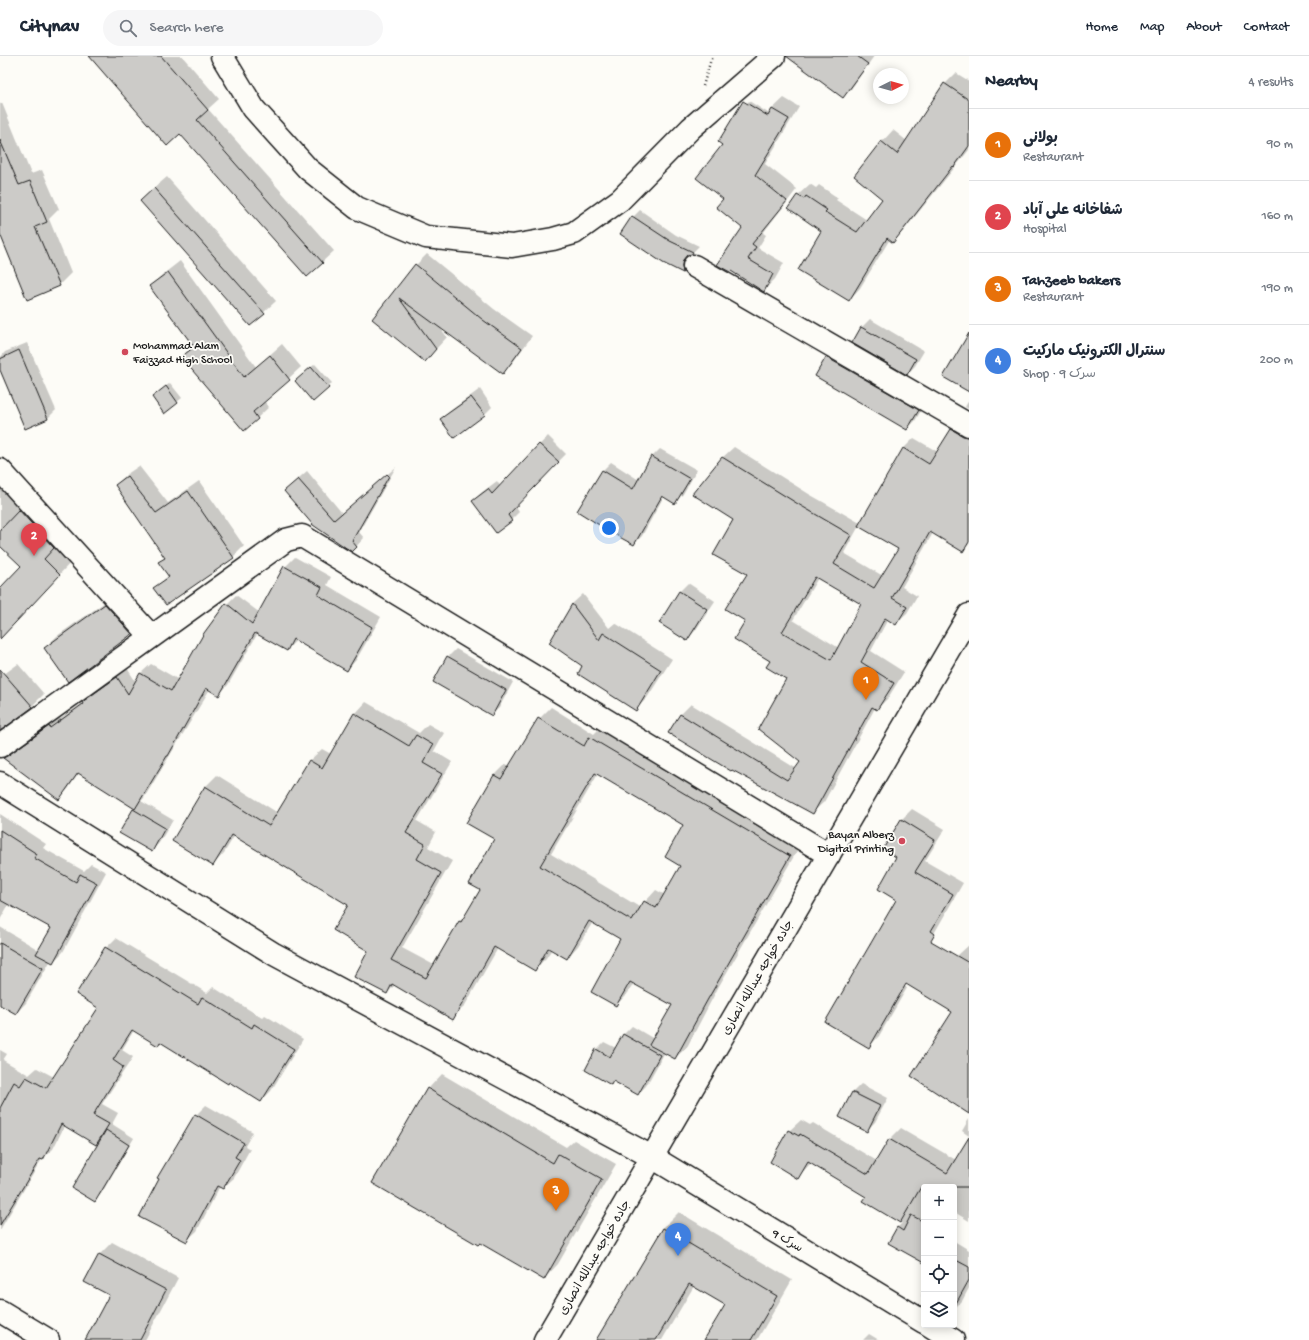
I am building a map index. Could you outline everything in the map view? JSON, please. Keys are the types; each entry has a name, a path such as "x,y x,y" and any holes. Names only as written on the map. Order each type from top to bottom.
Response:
{"street":[{"path":"222,56 254,109 308,169 358,208 426,237 512,246 553,239 574,233 620,200 691,128 774,56"},
{"path":"694,266 969,425"},
{"path":"0,470 151,636"},
{"path":"0,746 286,540 302,536 829,855"},
{"name":"جاده خواجه عبدالله انصاری","path":"545,1340 969,614"},
{"name":"سرک 9","path":"0,782 274,954 652,1157 921,1320"},
{"path":"0,1311 48,1340"},
{"path":"934,1328 953,1340"}],"building":[{"path":"89,56 161,56 208,110 197,120 323,263 307,277 180,134 167,146"},
{"path":"786,56 857,56 868,64 843,98"},
{"path":"944,83 969,100 969,146 893,243 887,238 849,301 798,270 821,231 788,208 797,195 804,199 806,196 827,210 825,212 857,232 882,199 854,176 881,141 897,154"},
{"path":"743,101 768,116 772,109 789,119 755,175 787,201 752,244 756,247 748,259 773,274 764,292 731,271 730,272 717,265 742,228 716,207 723,199 696,178 722,145 718,142"},
{"path":"0,140 19,185 30,181 47,222 35,227 60,286 27,300 0,234"},
{"path":"154,188 265,314 250,326 140,201"},
{"path":"632,216 670,241 693,252 692,254 687,255 683,260 683,273 663,263 620,234"},
{"path":"415,264 483,320 522,348 503,374 399,298 436,349 425,362 372,319"},
{"path":"168,272 244,377 270,355 290,380 253,412 258,419 244,431 181,357 194,347 149,286"},
{"path":"861,327 916,359 907,375 852,343"},
{"path":"969,333 969,392 943,377"},
{"path":"19,350 48,419 25,429 0,370 0,359"},
{"path":"826,357 919,410 907,430 815,376"},
{"path":"311,367 329,388 313,402 295,381"},
{"path":"166,386 178,403 164,414 152,397"},
{"path":"471,397 485,415 454,438 440,419"},
{"path":"951,429 963,436 969,437 969,542 963,552 930,532 892,598 907,607 896,625 885,618 861,662 894,683 877,710 872,707 813,814 732,770 731,771 668,733 680,714 787,780 800,762 758,729 786,679 766,667 770,661 734,639 745,621 725,609 747,574 713,555 733,520 692,494 722,457 851,535 834,564 874,588 898,549 858,526 903,448 929,464","holes":["815,577 861,604 831,660 782,632"]},
{"path":"539,444 559,462 508,515 512,521 496,533 472,501 488,489 492,494"},
{"path":"651,456 690,479 675,504 662,496 634,545 577,511 602,470 633,489"},
{"path":"387,474 389,476 352,541 357,547 352,552 313,525 284,491 298,479 334,520"},
{"path":"127,476 156,513 188,491 234,558 166,605 153,588 169,577 158,562 165,558 115,485"},
{"path":"19,510 54,548 44,559 60,575 0,639 0,588 21,566 0,546 0,530"},
{"path":"284,566 322,587 318,595 372,627 347,671 293,639 287,651 255,633 219,696 206,688 168,756 135,809 78,773 59,800 3,758 49,726 50,728 83,704 82,702 117,677 128,694 140,673 171,691 204,633 226,603 252,624"},
{"path":"679,591 707,609 687,641 659,623"},
{"path":"105,604 132,634 68,682 44,648"},
{"path":"572,604 599,640 603,633 661,670 636,711 578,674 582,666 549,643"},
{"path":"447,656 506,690 492,716 433,682"},
{"path":"0,669 33,707 0,731"},
{"path":"354,713 409,746 416,735 433,745 423,763 442,774 406,833 425,844 417,859 441,873 391,960 426,978 459,921 461,922 480,890 469,884 494,839 466,823 494,775 501,779 538,718 584,746 589,737 790,856 675,1059 649,1045 672,1005 630,982 616,1006 591,992 620,939 589,921 567,959 548,948 535,971 494,947 453,1020 392,984 387,994 354,977 368,951 333,930 348,905 232,835 213,866 172,841 205,786 269,826 309,760 322,768","holes":["595,773 683,825 665,857 680,866 656,908 644,901 632,921 540,866"]},
{"path":"133,809 165,828 152,852 119,833"},
{"path":"901,819 935,840 915,872 953,894 931,931 935,934 931,941 969,963 969,1114 911,1076 952,1012 906,984 869,1048 825,1022 896,900 878,889 896,857 883,849"},
{"path":"0,830 37,854 34,858 76,882 80,874 97,883 53,963 36,954 51,928 0,900"},
{"path":"0,943 43,968 16,1014 0,1005"},
{"path":"105,947 198,1004 202,997 252,1028 254,1024 294,1049 261,1102 229,1082 228,1084 160,1042 158,1046 132,1030 113,1060 123,1067 93,1115 109,1124 96,1145 61,1124 43,1160 40,1159 0,1225 0,1108 14,1082 20,1086 26,1077 46,1088 98,1008 76,994"},
{"path":"623,1034 660,1055 638,1095 613,1081 611,1085 585,1070 596,1049 610,1057"},
{"path":"427,1088 553,1163 558,1154 602,1179 544,1280 480,1243 478,1245 372,1183"},
{"path":"852,1092 880,1106 867,1132 839,1117"},
{"path":"195,1114 244,1143 235,1157 240,1160 223,1189 217,1186 187,1242 139,1217 159,1179 157,1178"},
{"path":"106,1130 129,1145 95,1202 72,1188"},
{"path":"788,1130 799,1136 800,1134 868,1174 889,1139 947,1173 969,1137 969,1187 957,1187 957,1184 921,1184 921,1187 900,1223 863,1201 866,1197 808,1162 798,1179 770,1162"},
{"path":"911,1215 921,1220 921,1261 888,1243 897,1227 903,1231"},
{"path":"663,1228 777,1296 751,1340 704,1340 725,1305 689,1284 656,1340 596,1340"},
{"path":"99,1254 166,1290 140,1340 85,1340 109,1295 84,1282"},
{"path":"957,1261 969,1267 969,1280 957,1302"}],"place":[{"name":"Mohammad Alam Faizzad High School","path":"125,352"},
{"name":"شفاخانه علی آباد","path":"34,556"},
{"name":"بولانی","path":"866,700"},
{"name":"Bayan Alberz Digital Printing","path":"902,841"},
{"name":"Tahzeeb bakers","path":"556,1211"},
{"name":"سنترال الکترونیک مارکیت","path":"678,1256"}]}
